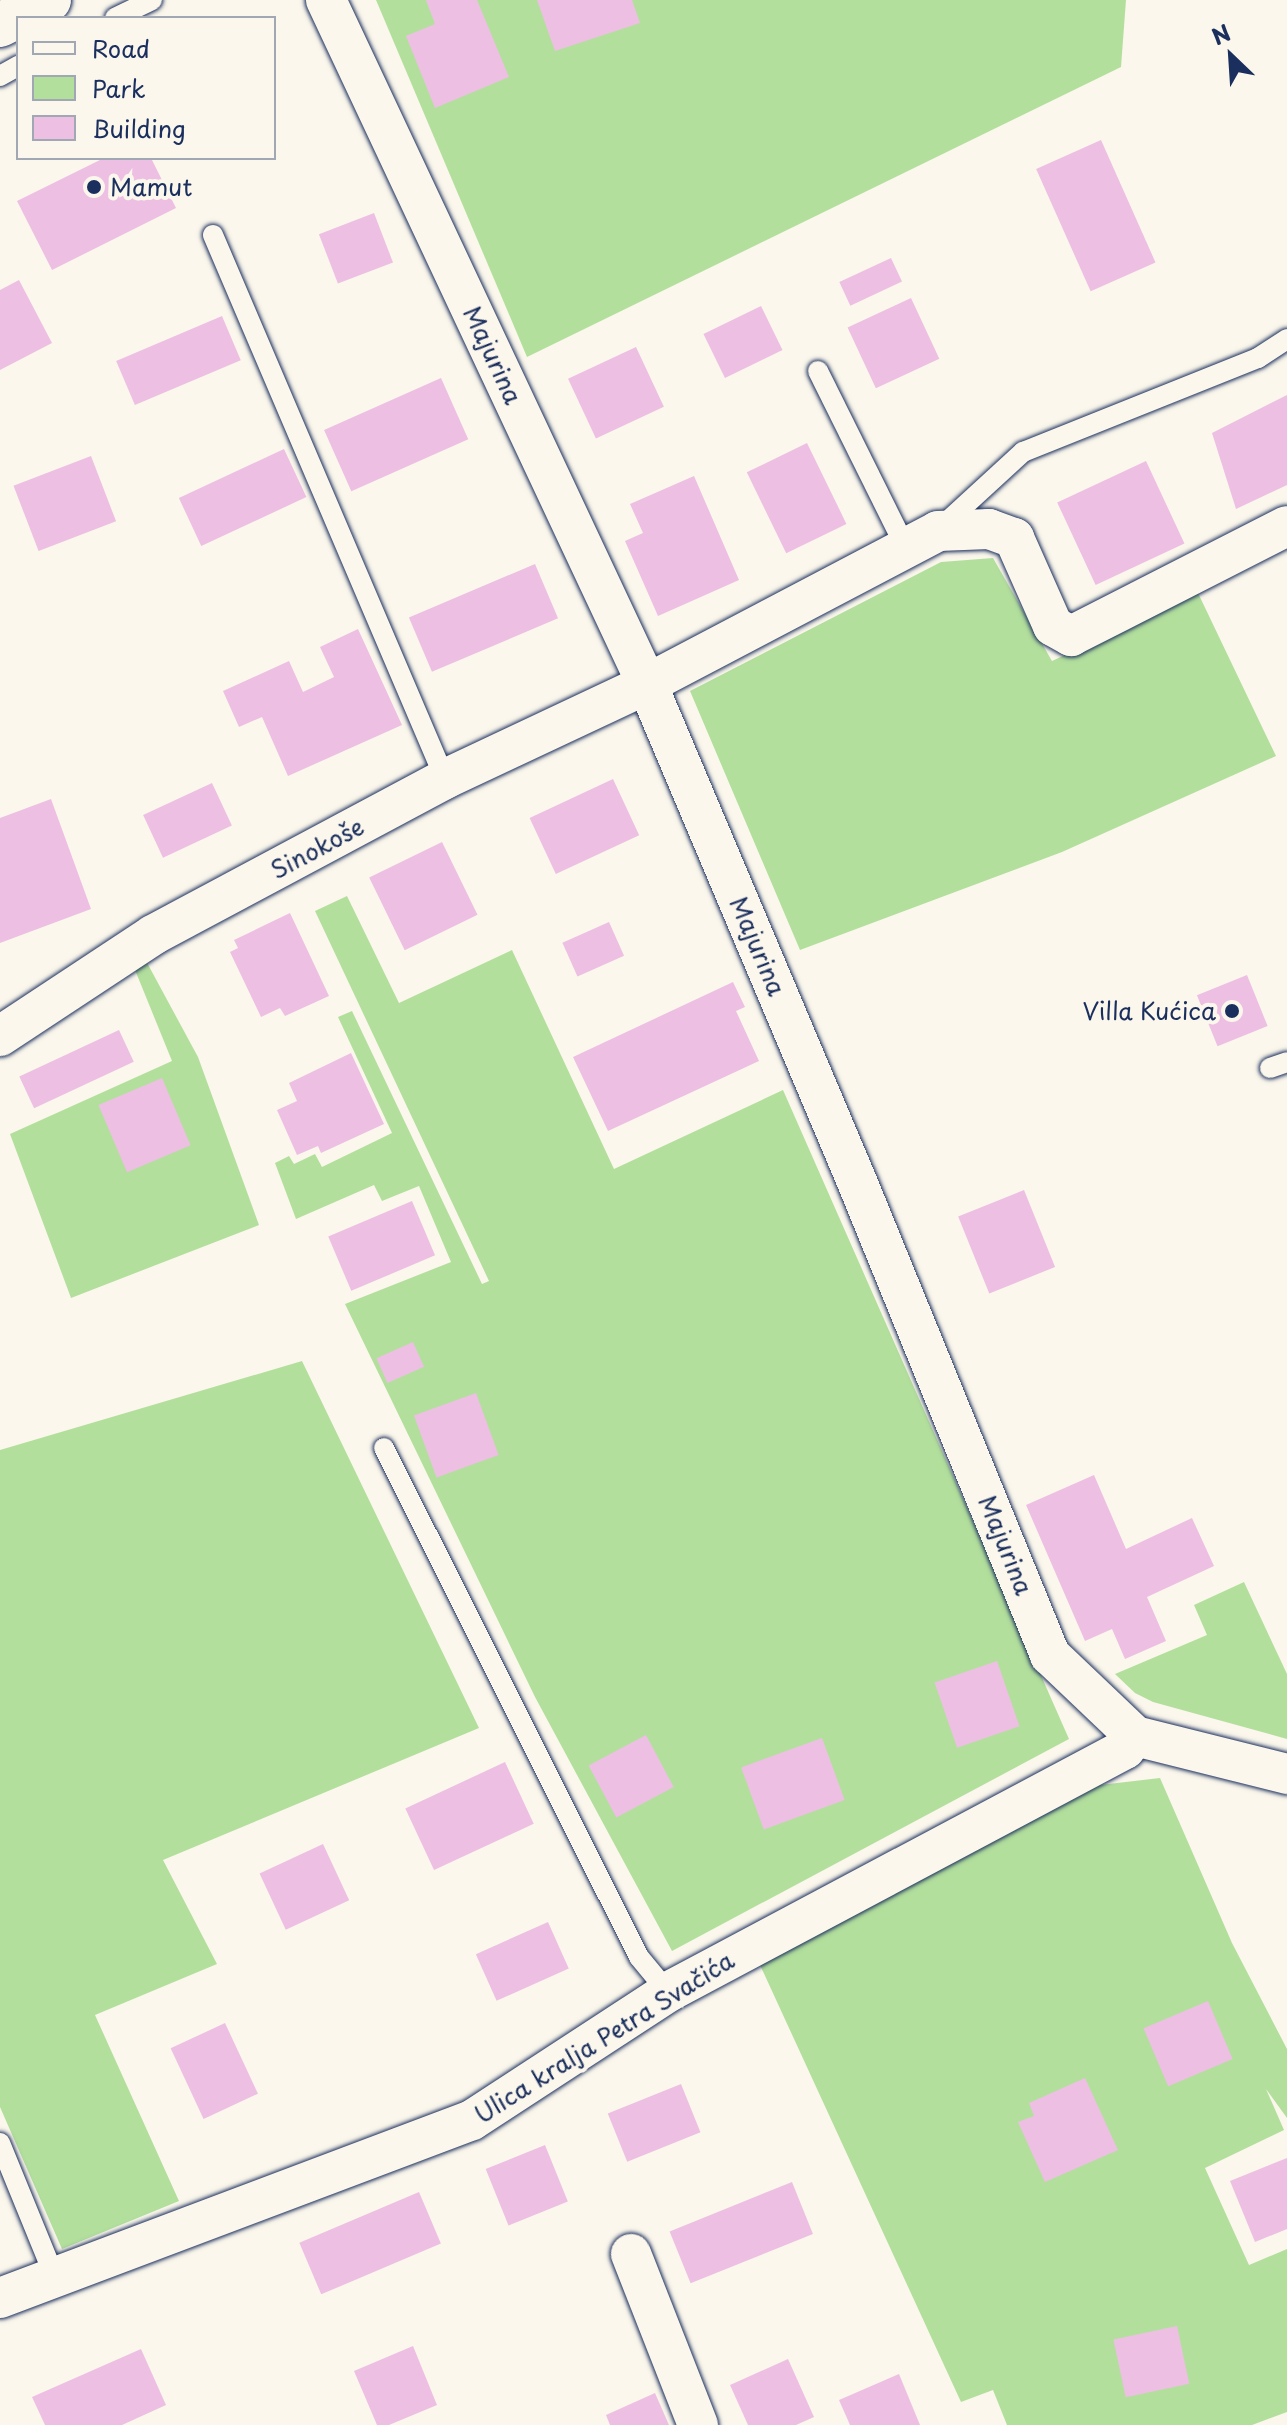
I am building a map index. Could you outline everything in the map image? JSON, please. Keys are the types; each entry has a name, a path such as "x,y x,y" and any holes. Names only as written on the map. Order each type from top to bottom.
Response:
{"main road":[{"path":"18,16 49,0"}],"street":[{"name":"Majurina","path":"326,0 647,684 864,1198 1050,1655 1135,1736 1287,1774"},
{"path":"922,539 989,529 1014,538 1053,626 1071,636 1287,526"},
{"name":"Sinokoše","path":"0,1036 153,935 445,779 647,684 922,539"},
{"name":"Ulica kralja Petra Svačića","path":"0,2298 472,2120 668,1992 1125,1749 1135,1736"},
{"path":"631,2254 698,2425"}],"lane":[{"path":"119,16 152,0"},
{"path":"213,235 445,779"},
{"path":"818,371 922,539 1023,452 1258,358 1287,339"},
{"path":"384,1448 639,1957 668,1992"},
{"path":"0,2143 55,2278"}],"green space":[{"path":"376,0 1126,0 1121,67 527,357"},
{"path":"993,558 1052,661 1198,593 1276,756 1062,852 800,950 690,691 941,562"},
{"path":"347,896 399,1003 512,950 614,1169 783,1090 1069,1739 672,1951 535,1697 345,1304 451,1262 419,1186 382,1201 374,1185 296,1219 275,1163 289,1156 294,1164 315,1154 322,1167 392,1133 338,1017 352,1011 482,1284 489,1281 315,911"},
{"path":"145,959 198,1057 259,1225 71,1298 10,1134 172,1061 133,965"},
{"path":"302,1361 479,1728 163,1860 217,1964 95,2015 179,2201 62,2249 0,2107 0,1450"},
{"path":"1244,1582 1287,1674 1287,1739 1153,1702 1135,1693 1115,1674 1207,1635 1194,1605"},
{"path":"1160,1778 1232,1943 1287,2049 1287,2118 1266,2089 1284,2130 1205,2168 1249,2265 1287,2249 1287,2412 1252,2425 1007,2425 993,2390 961,2402 760,1965 1100,1785"}],"building":[{"path":"426,0 477,0 509,77 435,108 406,36 435,24"},
{"path":"537,0 632,0 640,23 555,51"},
{"path":"1101,140 1156,262 1091,291 1036,169"},
{"path":"100,160 152,160 176,208 52,270 17,201"},
{"path":"374,213 393,262 338,284 319,234"},
{"path":"891,258 902,282 850,306 839,282"},
{"path":"19,280 52,343 0,370 0,290"},
{"path":"911,298 939,359 876,388 848,328"},
{"path":"761,306 782,350 725,378 703,334"},
{"path":"222,316 241,360 135,405 116,361"},
{"path":"636,347 664,407 596,439 568,379"},
{"path":"441,378 468,439 351,491 324,430"},
{"path":"1287,395 1287,485 1236,509 1212,433"},
{"path":"807,443 846,524 786,553 747,472"},
{"path":"284,449 306,497 201,546 179,498"},
{"path":"91,456 116,521 39,551 14,486"},
{"path":"1146,461 1184,543 1096,585 1057,502"},
{"path":"694,476 739,580 658,616 625,541 643,533 630,504"},
{"path":"535,564 558,618 432,672 409,618"},
{"path":"358,629 402,725 288,776 262,717 239,727 223,691 289,661 303,692 334,677 320,647"},
{"path":"613,779 639,835 556,874 530,818"},
{"path":"212,783 232,826 163,858 143,815"},
{"path":"51,799 91,909 0,943 0,818"},
{"path":"442,842 478,915 405,950 369,878"},
{"path":"290,913 329,996 285,1016 280,1008 261,1017 230,952 238,948 234,940"},
{"path":"609,922 624,956 577,977 562,943"},
{"name":"Villa Kućica","path":"1247,975 1268,1026 1218,1046 1197,995"},
{"path":"733,982 745,1007 736,1011 759,1061 608,1131 573,1057"},
{"path":"119,1030 134,1062 34,1108 19,1076"},
{"path":"351,1053 384,1124 321,1153 318,1146 297,1155 277,1110 297,1101 289,1083"},
{"path":"162,1078 191,1145 127,1172 98,1105"},
{"path":"1024,1190 1055,1267 989,1294 958,1217"},
{"path":"412,1201 435,1255 351,1291 328,1237"},
{"path":"413,1342 424,1367 387,1383 376,1358"},
{"path":"476,1393 499,1455 437,1478 414,1416"},
{"path":"1094,1475 1126,1549 1192,1518 1214,1566 1147,1597 1166,1641 1125,1659 1112,1629 1085,1641 1026,1505"},
{"path":"997,1661 1019,1726 957,1748 935,1682"},
{"path":"646,1735 674,1787 616,1818 589,1766"},
{"path":"822,1738 845,1800 764,1829 741,1767"},
{"path":"505,1762 534,1824 434,1870 405,1808"},
{"path":"323,1844 349,1900 286,1930 260,1874"},
{"path":"548,1922 569,1969 497,2001 476,1954"},
{"path":"1208,2001 1233,2059 1168,2086 1144,2028"},
{"path":"225,2023 258,2094 204,2119 171,2048"},
{"path":"1085,2078 1118,2150 1045,2182 1018,2122 1034,2116 1029,2103"},
{"path":"681,2084 700,2132 627,2162 608,2114"},
{"path":"545,2145 568,2202 509,2226 486,2169"},
{"path":"1287,2158 1287,2229 1255,2242 1230,2181"},
{"path":"792,2182 813,2234 691,2283 670,2231"},
{"path":"419,2192 441,2244 321,2294 299,2243"},
{"path":"1177,2326 1189,2384 1126,2397 1113,2340"},
{"path":"413,2346 437,2405 389,2425 377,2425 354,2371"},
{"path":"141,2349 166,2405 122,2425 45,2425 32,2397"},
{"path":"788,2359 814,2417 796,2425 748,2425 730,2385"},
{"path":"899,2374 920,2425 850,2425 839,2400"},
{"path":"655,2393 669,2425 610,2425 606,2415"}],"place":[{"name":"Mamut","path":"94,187"},
{"name":"Villa Kućica","path":"1232,1011"}]}
